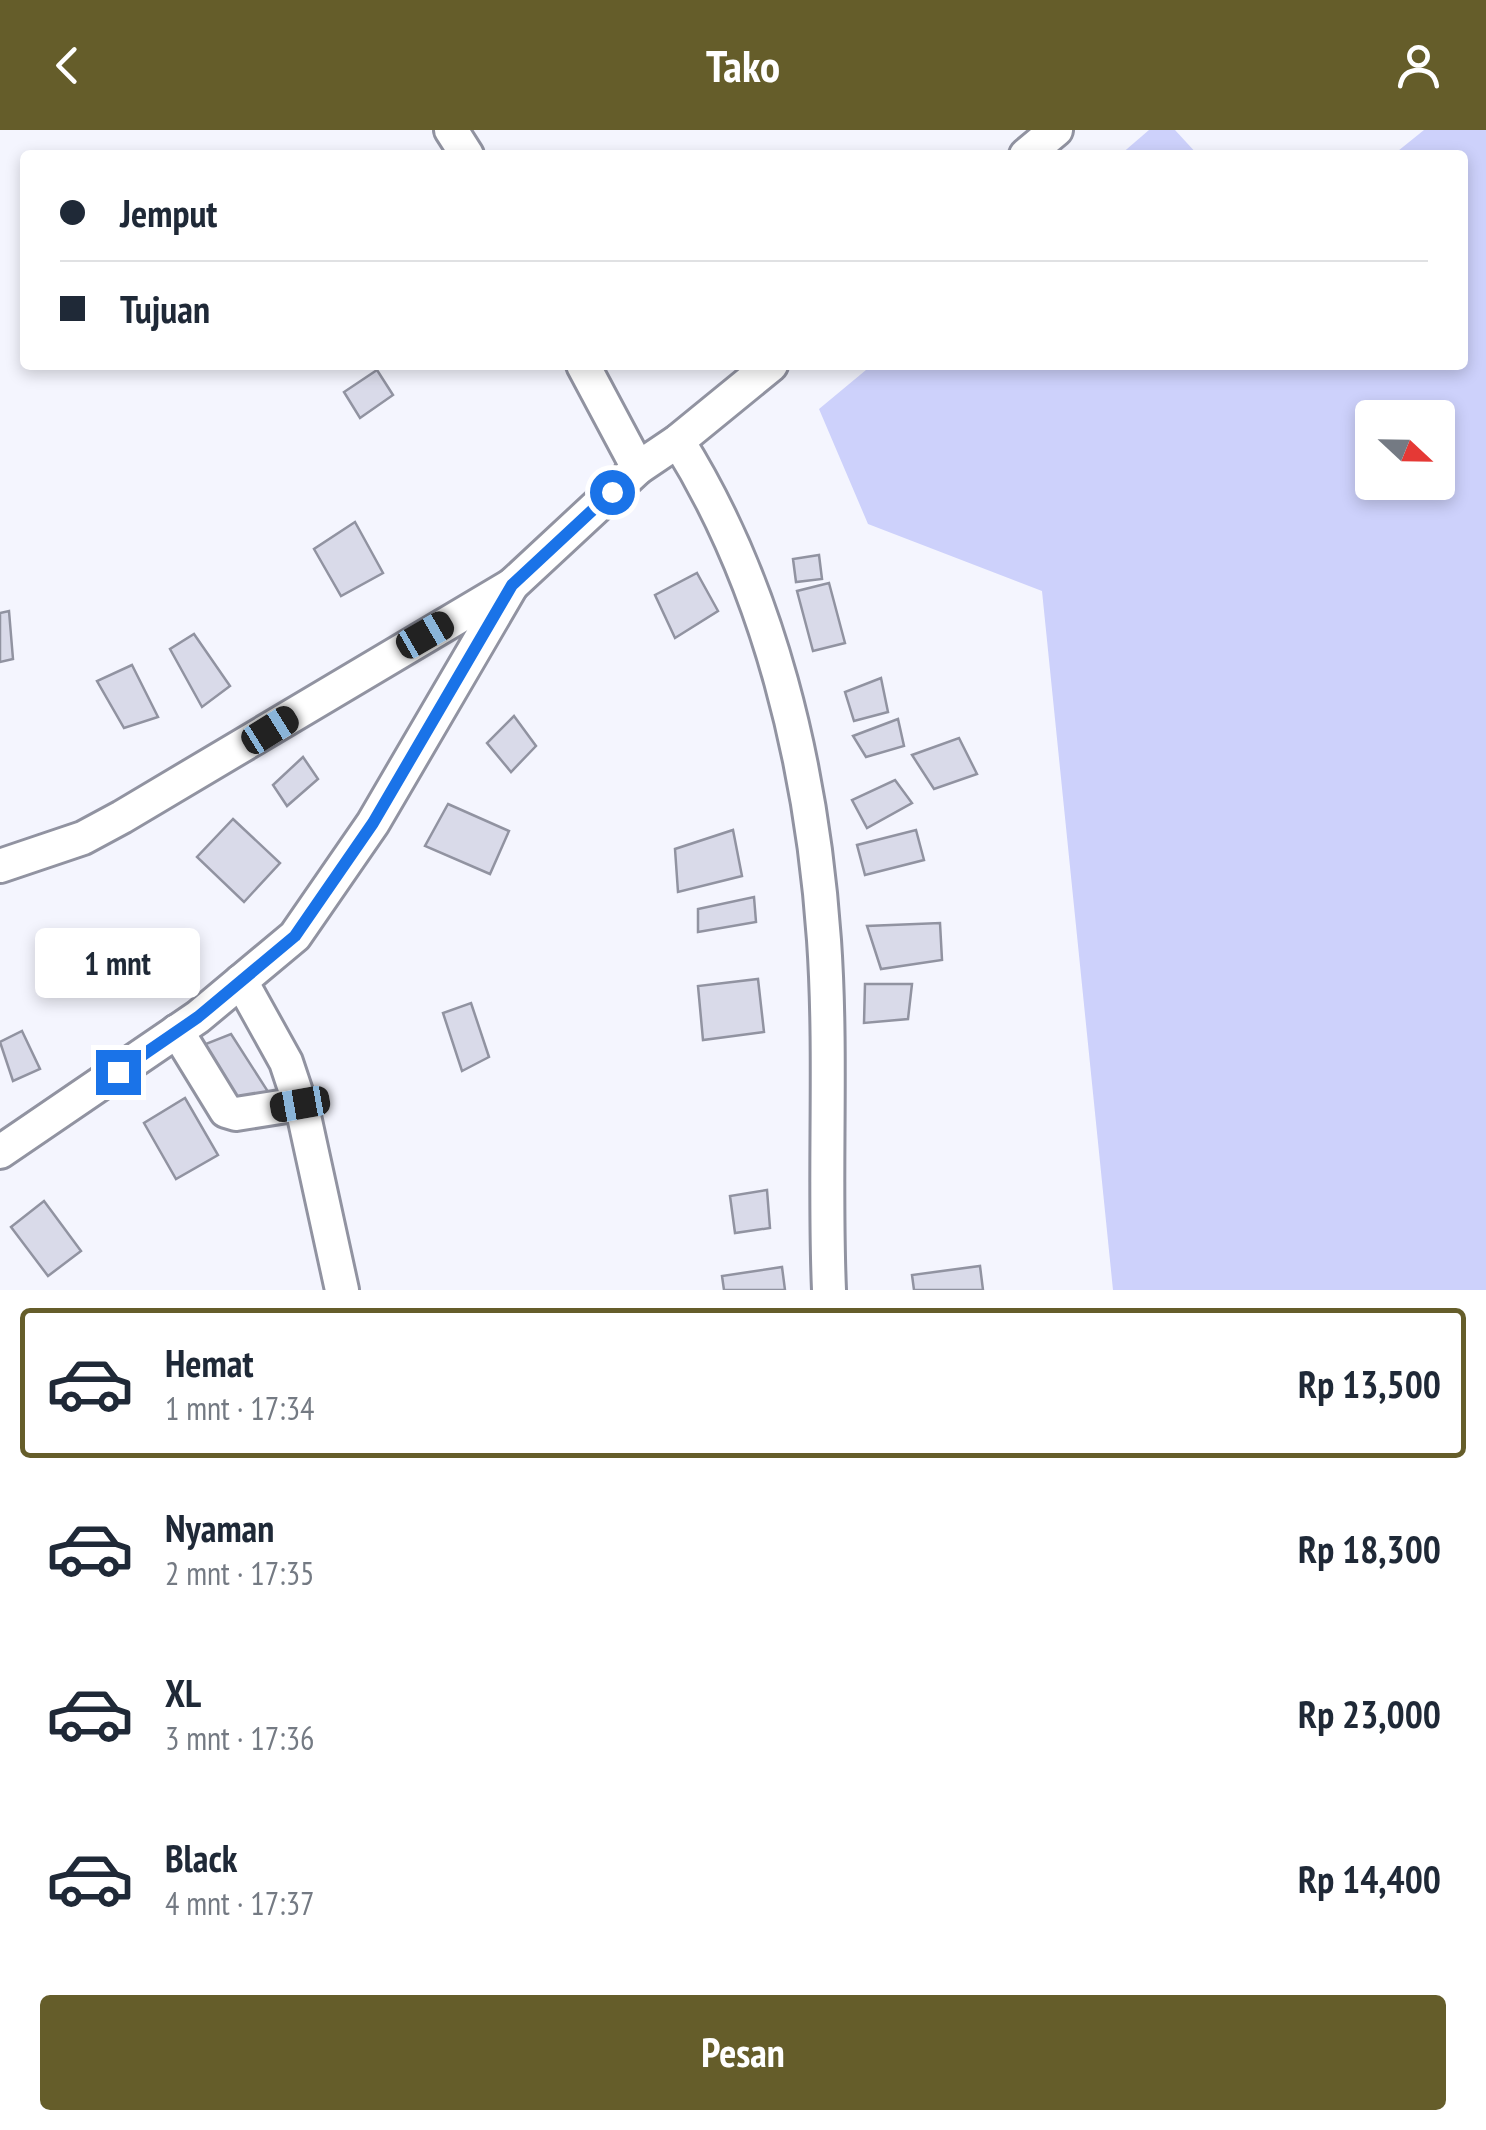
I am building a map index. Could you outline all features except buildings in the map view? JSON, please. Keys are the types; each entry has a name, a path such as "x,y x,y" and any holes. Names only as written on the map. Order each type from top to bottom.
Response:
{"street":[{"path":"1032,150 1056,130"},
{"path":"586,370 638,468"},
{"path":"0,866 96,831 512,585 638,468 678,441 765,370"},
{"path":"678,441 714,499 755,593 814,838 824,943 829,1290"},
{"path":"0,1152 177,1031 295,936 339,878 512,585"},
{"path":"241,981 286,1062 300,1104 342,1290"},
{"path":"177,1031 226,1111 236,1114 300,1104"}],"shaded area":[{"path":"1149,130 1175,130 1193,150 1126,150"},
{"path":"1424,130 1486,130 1486,1290 1113,1290 1042,591 868,524 819,409 866,370 1468,370 1468,150 1399,150"}],"route":[{"path":"118,1072 198,1017 295,936 339,878 512,585 612,492"}]}
